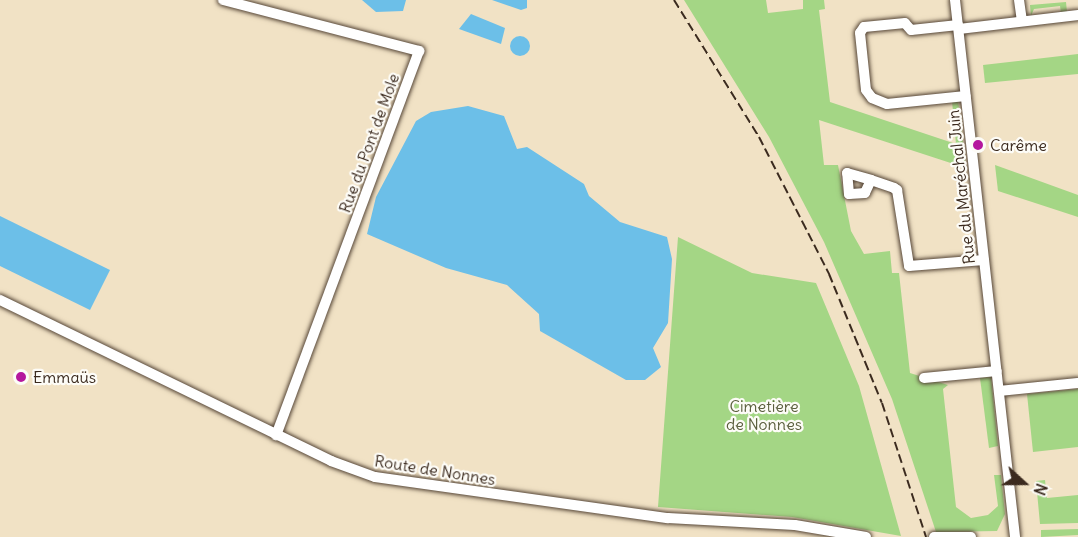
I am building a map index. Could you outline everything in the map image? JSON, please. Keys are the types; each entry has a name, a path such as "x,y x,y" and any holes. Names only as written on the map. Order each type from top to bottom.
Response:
{"street":[{"name":"Rue du Pont de Mole","path":"223,0 419,51 276,435"},
{"name":"Rue du Maréchal Juin","path":"955,0 1016,537"},
{"path":"1019,0 1022,21"},
{"path":"966,96 887,104 866,90 861,29 905,23 911,30 958,27 1078,15"},
{"path":"871,180 897,190 909,266 984,260"},
{"name":"Route de Nonnes","path":"0,300 276,435 359,472 396,481 668,518 795,525 866,537"},
{"path":"924,378 997,371"},
{"path":"999,391 1078,383"},
{"path":"934,537 971,537"}],"green space":[{"path":"684,0 766,0 768,13 803,9 803,0 824,0 825,9 819,10 830,102 956,144 952,101 958,100 966,168 819,120 824,165 838,165 851,231 864,254 890,251 892,273 899,273 910,373 948,385 943,389 956,507 971,518 988,515 998,506 994,475 1001,475 1005,514 997,531 936,532 892,399 824,242 769,137"},
{"path":"1066,2 1067,12 1061,13 1060,6 1034,9 1031,16 1030,5"},
{"path":"1078,54 1078,74 985,83 983,65"},
{"path":"995,165 1078,195 1078,217 998,191"},
{"name":"Cimetière de Nonnes","path":"678,237 752,273 816,283 859,386 901,536 792,517 658,507"},
{"path":"991,377 998,446 989,448 980,378"},
{"path":"1078,389 1078,447 1033,452 1027,394"},
{"path":"1045,480 1047,498 1078,495 1078,523 1040,524 1036,481"},
{"path":"1078,529 1078,535 1041,537 1041,530"}],"water":[{"path":"362,0 406,0 403,11 376,12"},
{"path":"492,0 527,0 527,8 521,10"},
{"path":"471,14 505,28 501,44 459,29"},
{"path":"520,36 527,39 530,46 527,53 520,56 513,53 510,46 513,39"},
{"path":"468,106 504,116 517,149 527,147 584,184 589,196 620,222 667,237 672,259 668,323 653,348 661,367 645,380 626,380 540,331 539,314 507,285 446,268 367,234 376,197 416,121 431,112"},
{"path":"0,216 110,270 90,310 0,266"}],"railway":[{"path":"674,0 759,137 829,274 882,403 926,537"}],"place":[{"name":"Carême","path":"978,145"},
{"name":"Emmaüs","path":"21,377"}]}
